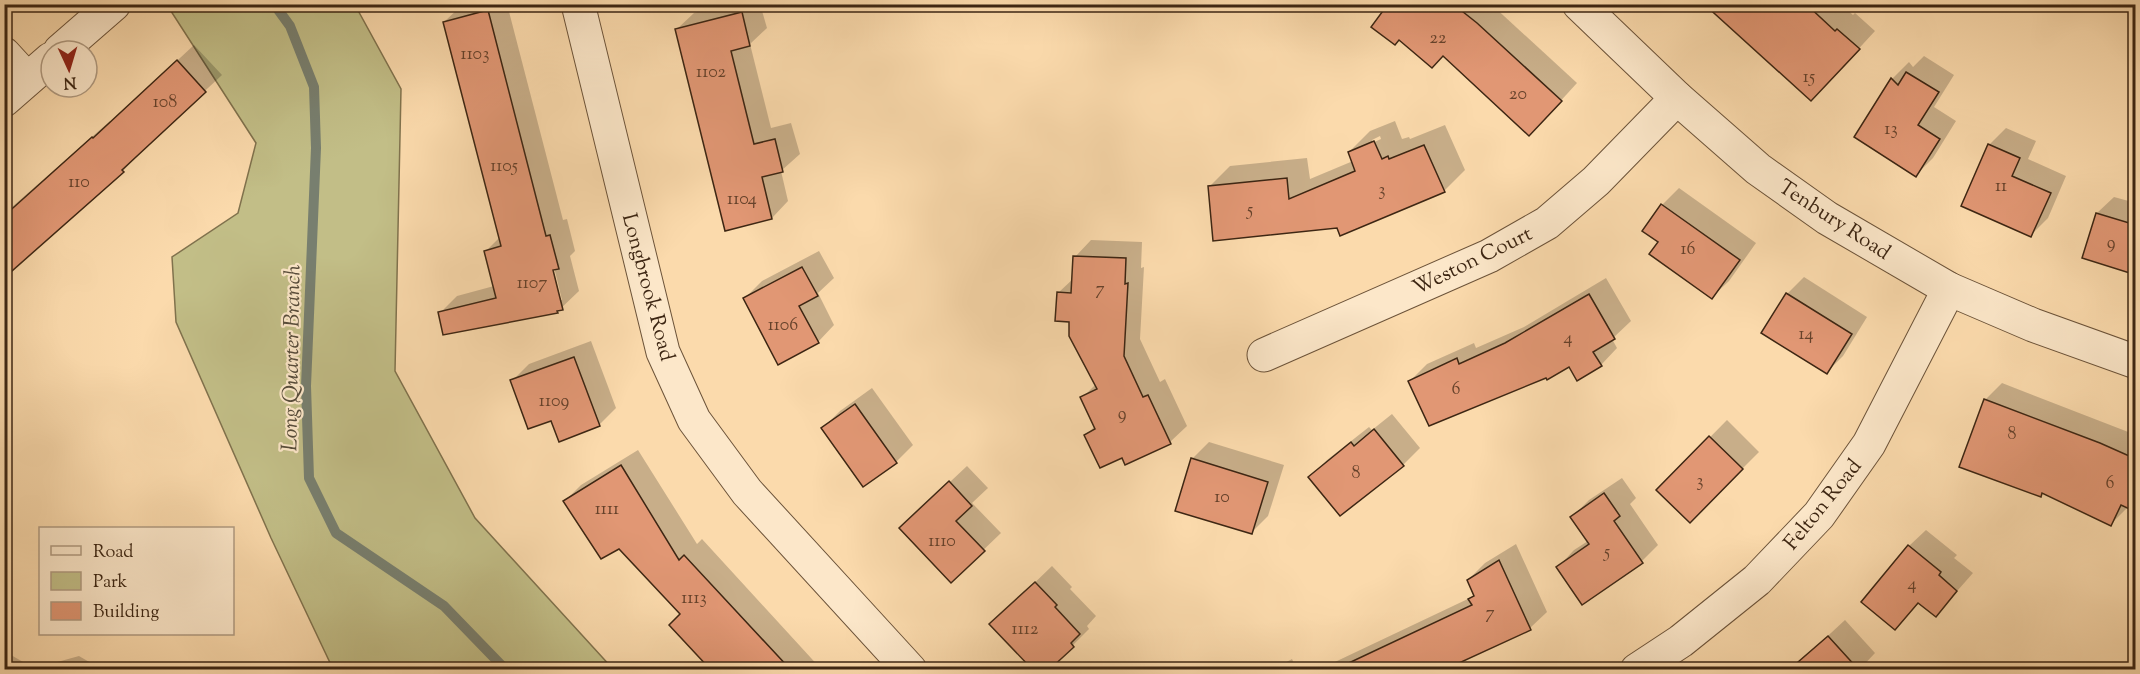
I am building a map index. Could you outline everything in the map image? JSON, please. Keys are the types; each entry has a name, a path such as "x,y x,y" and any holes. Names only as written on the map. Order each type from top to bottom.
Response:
{"street":[{"path":"74,39 114,4"},
{"name":"Longbrook Road","path":"579,4 663,352 694,420 747,492 910,669"},
{"name":"Tenbury Road","path":"1579,4 1677,98 1758,169 1827,218 1949,289 2033,325 2136,362"},
{"path":"4,54 28,79"},
{"name":"Weston Court","path":"1264,355 1489,256 1547,223 1596,181 1677,98"},
{"name":"Felton Road","path":"1637,669 1681,641 1757,580 1819,515 1869,444 1949,289"}],"green space":[{"path":"167,5 355,5 401,89 395,371 475,518 613,669 333,669 271,538 176,322 172,257 238,213 256,143"}],"building":[{"path":"1388,4 1453,4 1562,101 1529,136 1443,56 1432,68 1399,40 1395,45 1371,27"},
{"path":"1704,4 1806,4 1835,31 1837,29 1860,49 1811,101"},
{"path":"488,10 546,236 550,235 559,269 553,270 563,310 557,311 558,313 443,335 438,312 496,298 484,251 501,246 443,22"},
{"path":"742,12 750,46 731,51 754,144 775,139 783,172 762,177 772,219 725,231 675,29"},
{"path":"177,60 206,92 122,170 124,172 4,278 4,216"},
{"path":"1906,72 1939,92 1918,125 1940,139 1916,177 1854,137 1891,78 1898,85"},
{"path":"1374,141 1382,159 1388,156 1389,159 1424,145 1445,192 1340,236 1337,228 1213,241 1208,186 1287,178 1289,199 1355,171 1348,152"},
{"path":"1988,144 2020,158 2012,176 2051,193 2031,237 1961,206"},
{"path":"1661,204 1740,260 1712,299 1649,254 1658,242 1642,231"},
{"path":"2096,213 2136,225 2136,275 2082,258"},
{"path":"1073,256 1126,258 1125,284 1128,283 1124,356 1143,397 1148,395 1171,444 1125,465 1122,458 1100,468 1084,435 1095,429 1080,397 1097,389 1069,336 1069,322 1055,321 1057,292 1071,293"},
{"path":"802,267 818,296 799,306 819,343 778,365 743,298"},
{"path":"1786,293 1852,334 1827,374 1761,333"},
{"path":"1589,294 1615,339 1593,352 1602,366 1577,381 1569,367 1547,380 1546,378 1429,426 1408,381 1457,358 1459,364 1505,343"},
{"path":"574,357 600,426 559,442 551,421 528,429 510,380"},
{"path":"1984,399 2136,459 2136,512 2121,505 2111,526 2042,493 2041,497 1959,467"},
{"path":"855,404 897,463 863,487 821,428"},
{"path":"1374,429 1404,466 1340,516 1308,477 1351,442 1354,446"},
{"path":"1709,436 1743,469 1690,523 1656,490"},
{"path":"1191,458 1268,482 1252,534 1175,511"},
{"path":"621,465 679,560 684,555 790,669 710,669 669,625 680,614 619,549 601,559 563,501"},
{"path":"949,481 972,506 956,521 985,551 951,583 899,528"},
{"path":"1604,493 1620,516 1614,521 1643,563 1582,605 1556,567 1589,544 1570,517"},
{"path":"1908,545 1941,572 1939,575 1957,591 1936,617 1918,603 1895,630 1861,602"},
{"path":"1499,560 1531,630 1446,669 1336,669 1472,605 1468,599 1474,596 1467,580"},
{"path":"1035,582 1080,634 1071,643 1074,647 1050,669 1032,669 989,624"},
{"path":"1828,636 1858,669 1790,669"}],"waterway":[{"name":"Long Quarter Branch","path":"274,4 290,26 314,87 316,148 306,386 309,478 336,533 444,606 506,670"}]}
